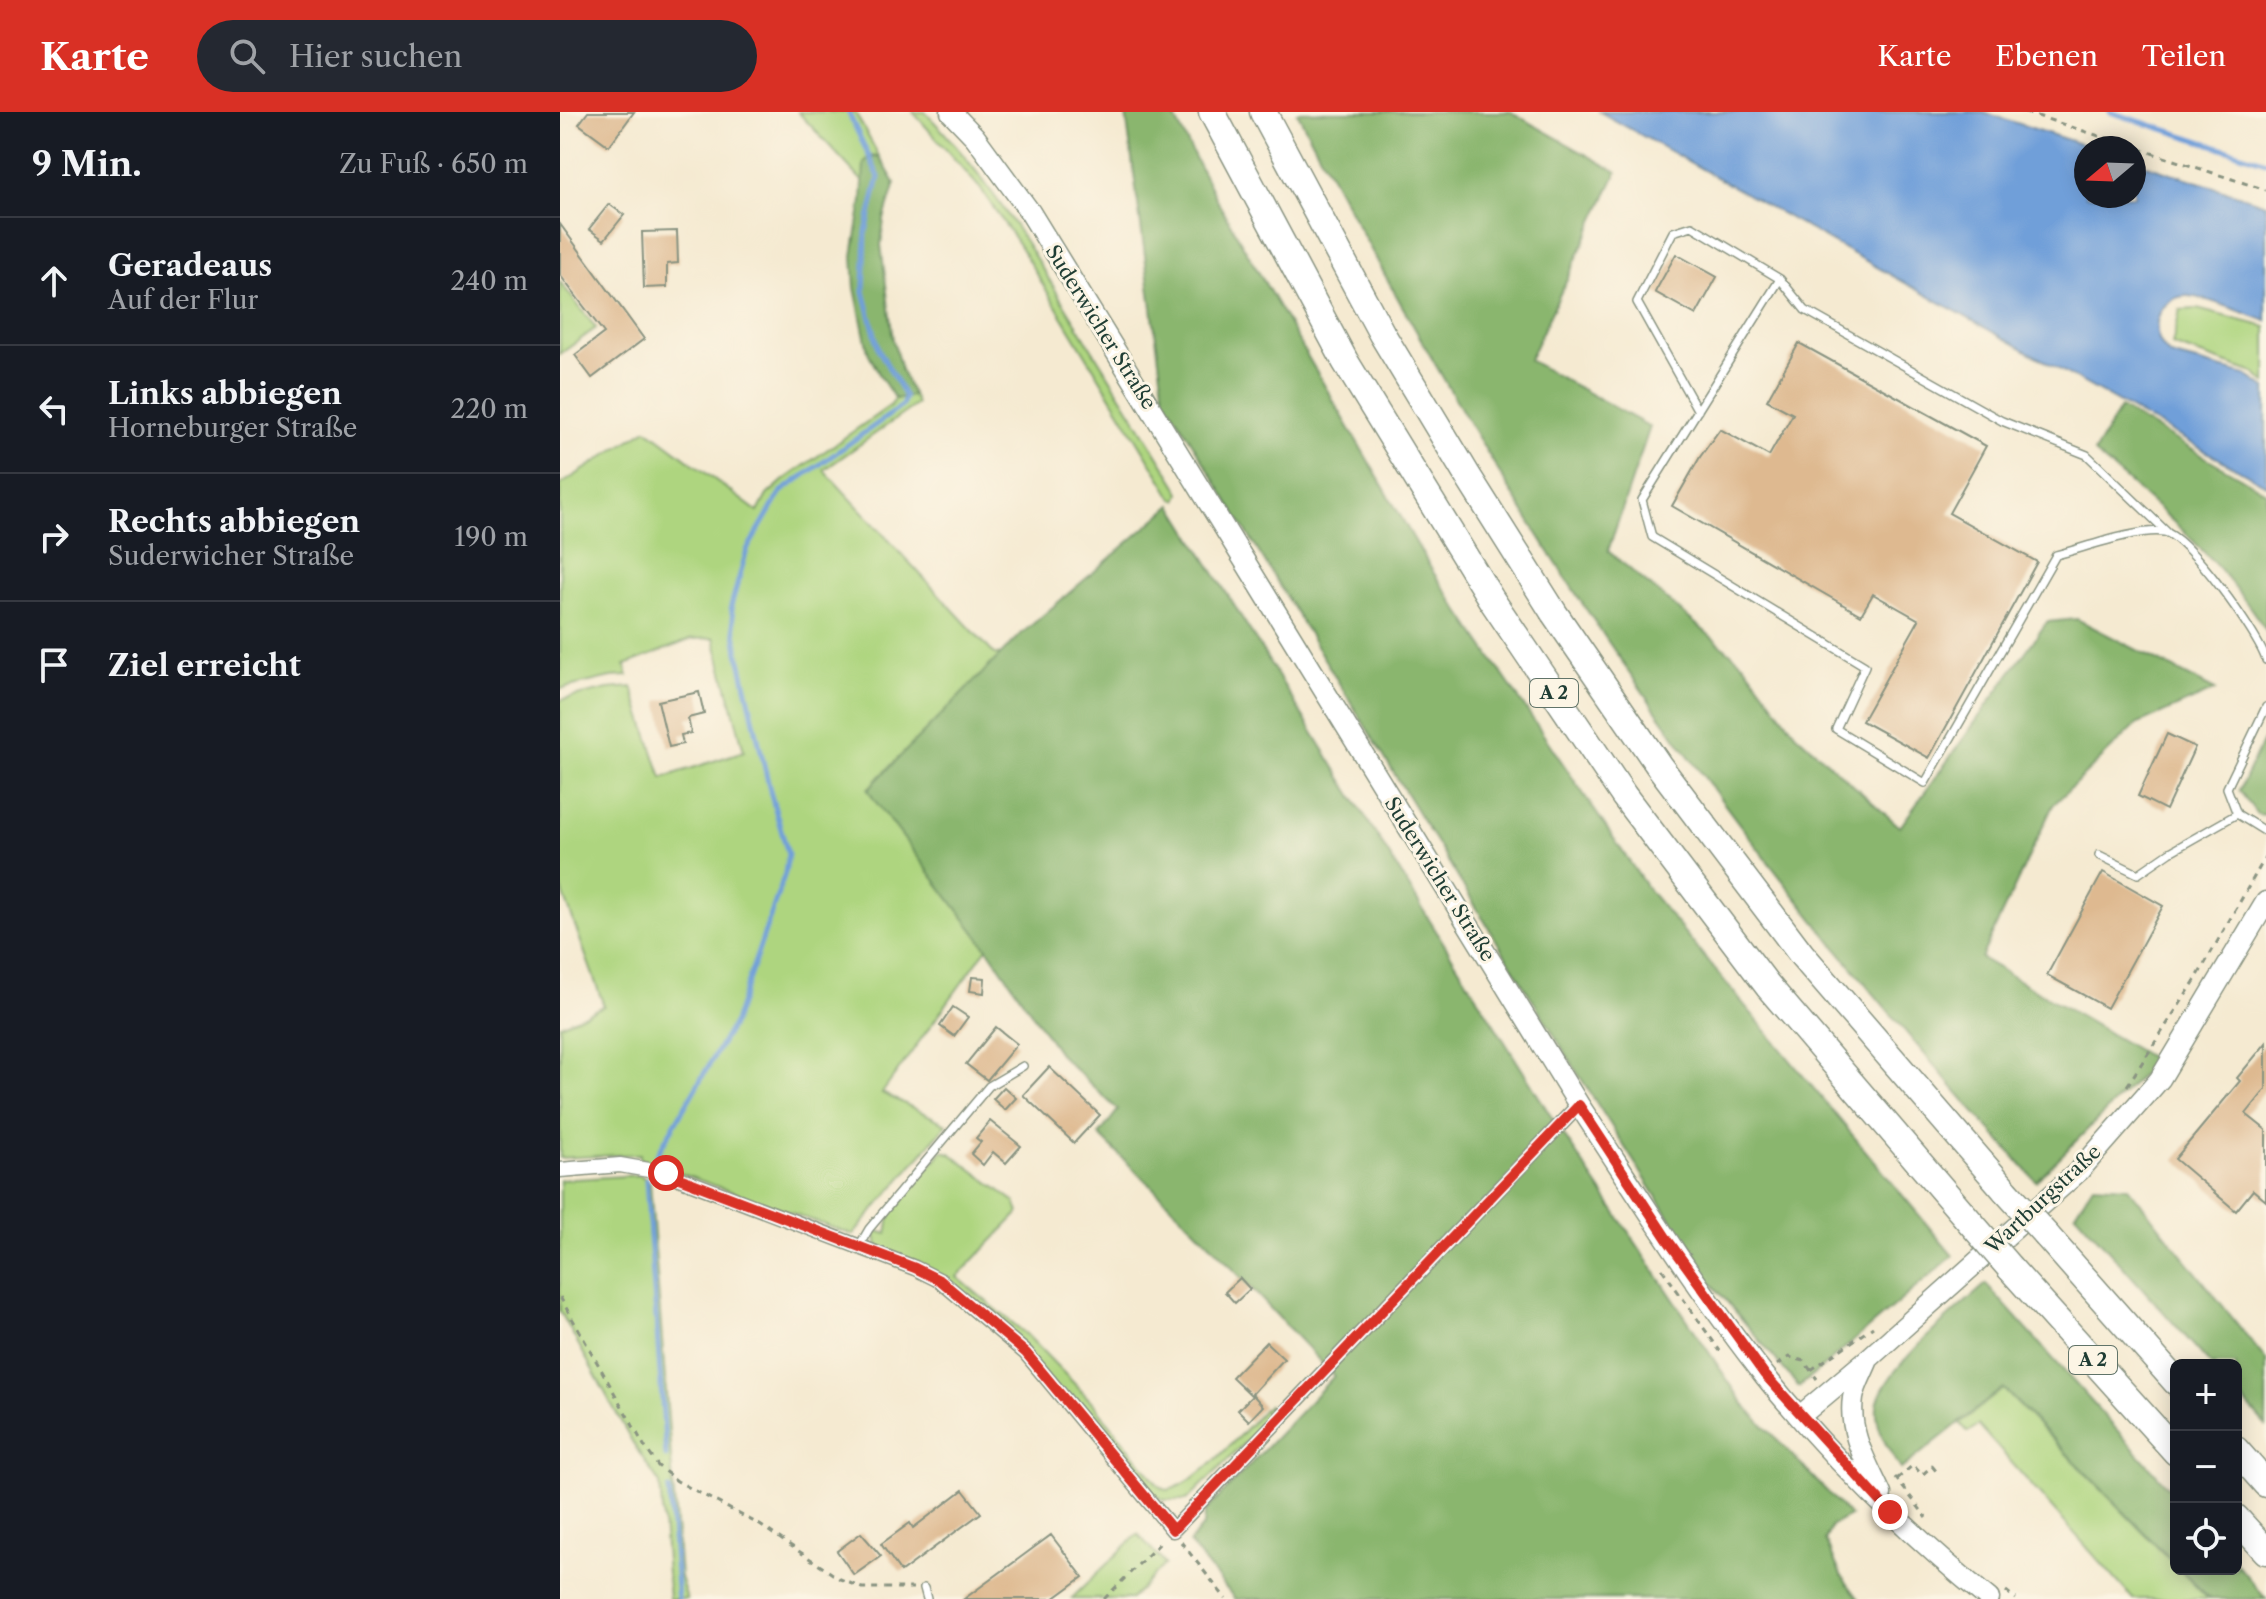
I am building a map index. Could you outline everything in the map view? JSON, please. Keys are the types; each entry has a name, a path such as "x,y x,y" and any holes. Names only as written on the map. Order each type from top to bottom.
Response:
{"highway":[{"name":"A 2","path":"1212,112 1345,361 1491,599 1624,796 1768,986 2010,1268 2170,1445"},
{"name":"A 2","path":"1263,112 1382,334 1467,475 1554,613 1650,753 1802,955 2170,1375"},
{"path":"2242,1457 2266,1484"},
{"path":"2242,1525 2266,1551"}],"main road":[{"name":"Suderwicher Straße","path":"951,112 975,137 1030,212 1579,1105 1667,1239 1765,1375 1800,1416 1890,1512 1989,1599"},
{"name":"Wartburgstraße","path":"1800,1416 2080,1170 2160,1079 2266,902"},
{"path":"1868,1359 1853,1395 1854,1431 1890,1512"}],"street":[{"path":"560,1170 620,1165 666,1173 859,1246 941,1281 1026,1353 1173,1530 1579,1105"}],"lane":[{"path":"1698,411 1637,302 1673,232 1692,226 1780,279 1805,310 2002,421 2087,455 2167,532 2184,543 2252,630 2266,660"},
{"path":"1780,279 1642,500 1652,537 1865,666 1836,729 1925,783 2056,555 2146,532 2167,532"},
{"path":"2266,707 2227,788 2237,814 2266,832"},
{"path":"2099,855 2138,874 2237,814"},
{"path":"859,1246 869,1229 989,1086 1023,1066"},
{"path":"924,1588 927,1599"}],"path":[{"path":"2025,112 2266,190"},
{"path":"2125,1089 2196,979 2266,856"},
{"path":"560,1297 658,1466 677,1481 760,1525 840,1579 862,1588 924,1588"},
{"path":"1811,1370 1877,1324"},
{"path":"1765,1375 1789,1357 1804,1361 1827,1395"},
{"path":"1897,1479 1913,1465 1922,1475 1932,1466 1937,1472"},
{"path":"1104,1599 1173,1530 1226,1599"}],"green space":[{"path":"798,112 855,112 879,156 872,156 864,163 864,183"},
{"path":"913,112 925,112 945,133 982,178 1015,226 1177,486 1180,494 1177,500 1173,499 1019,245 980,188"},
{"path":"1128,112 1172,112 1216,199 1433,572 1648,889 1953,1256 1799,1387 1712,1284 1575,1069 1164,397"},
{"path":"1297,112 1511,112 1617,172 1529,360 1650,427 1608,551 1744,664 1796,734 1900,827 2047,622 2077,619 2215,690 2136,725 2053,805 1981,958 2156,1061 2036,1181 1922,1052 1813,919 1708,783 1609,643 1525,514 1446,382"},
{"path":"879,156 895,183 884,219 881,245 893,340 901,370 913,395 895,399 868,352 855,288 853,256 862,201 864,163 868,158"},
{"path":"560,282 596,328 560,354"},
{"path":"2197,309 2266,327 2266,383 2254,373 2172,345 2180,310"},
{"path":"913,395 917,404 824,470 994,654 1001,655 868,789 987,948 882,1093 947,1124 853,1235 640,1159 640,1154 560,1158 560,1025 604,1006 560,884 560,700 632,687 662,778 744,751 714,638 692,639 625,665 628,676 560,689 560,485 647,429 758,512 767,495 785,479 891,405 895,399"},
{"path":"2120,408 2266,492 2266,631 2208,556 2094,453"},
{"path":"1172,505 1549,1113 1745,1406 1850,1516 1832,1525 1825,1540 1841,1575 1859,1599 1235,1599 1189,1543 1204,1525 1205,1512 1334,1376 1204,1238 1099,1135 1118,1110 1061,1056 987,948 868,789 1020,635"},
{"path":"2266,735 2266,815 2257,814 2239,790"},
{"path":"942,1151 950,1153 1015,1202 1019,1213 957,1277 1026,1334 1093,1403 1160,1487 1166,1490 1192,1479 1268,1405 1273,1415 1187,1500 1164,1500 1152,1495 987,1312 878,1248 875,1230 887,1234 890,1215"},
{"path":"640,1175 650,1182 680,1577 687,1599 669,1599 660,1484 634,1445 560,1311 560,1180"},
{"path":"2093,1185 2128,1187 2266,1360 2266,1426 2242,1399 2242,1359 2206,1359 2075,1213"},
{"path":"1986,1284 2170,1489 2170,1559 2003,1388 1901,1469 1881,1432 1877,1407 1881,1392 1922,1341"},
{"path":"2003,1389 2170,1560 2170,1575 2185,1575 2208,1599 2133,1599 1978,1425 1968,1432 1960,1423"},
{"path":"1138,1534 1165,1564 1131,1599 1071,1599"},
{"path":"2242,1570 2266,1599 2210,1599 2186,1575 2242,1575"}],"water":[{"path":"1600,112 1983,112 2074,142 2074,208 2146,208 2146,165 2266,204 2266,321 2205,299 2182,296 2164,307 2158,317 2157,332 2163,348 2170,355 2246,375 2266,388 2266,485"}],"building":[{"path":"588,112 634,112 609,146 579,124"},
{"path":"609,204 624,215 604,240 589,229"},
{"path":"560,224 644,339 592,378 575,355 604,333 560,275"},
{"path":"677,231 678,263 667,264 667,287 644,288 642,232"},
{"path":"1676,254 1717,277 1696,315 1655,292"},
{"path":"1799,343 1986,446 1949,513 2037,562 1929,758 1862,721 1919,620 1873,594 1861,615 1672,506 1720,429 1769,456 1793,414 1767,400"},
{"path":"699,692 704,714 688,718 691,733 681,735 683,744 669,747 658,701"},
{"path":"2167,734 2195,747 2166,810 2138,796"},
{"path":"2103,872 2163,906 2107,1008 2047,975"},
{"path":"972,977 985,978 984,993 970,991"},
{"path":"953,1007 968,1017 954,1036 940,1026"},
{"path":"996,1027 1017,1044 987,1080 966,1064"},
{"path":"2266,1043 2266,1089 2246,1114 2266,1130 2266,1201 2253,1190 2236,1211 2175,1159 2240,1081 2237,1078"},
{"path":"1049,1067 1100,1115 1074,1143 1023,1095"},
{"path":"1004,1087 1016,1098 1005,1110 993,1099"},
{"path":"990,1121 1021,1146 1006,1163 993,1152 983,1165 971,1154 981,1142 976,1138"},
{"path":"1240,1278 1250,1289 1235,1303 1225,1292"},
{"path":"1266,1342 1284,1359 1251,1395 1232,1377"},
{"path":"1253,1395 1263,1406 1249,1421 1238,1410"},
{"path":"963,1490 981,1513 901,1572 881,1544 910,1523 913,1528"},
{"path":"861,1533 881,1556 854,1575 837,1551"},
{"path":"1051,1535 1083,1577 1053,1599 964,1599"}],"waterway":[{"path":"655,1158 734,1022 785,873 788,854 738,652 731,606 747,550 781,492 902,406 905,397 879,350 864,291 866,232 879,177 848,112"},
{"path":"2110,112 2266,162"},
{"path":"646,1180 666,1456"},
{"path":"669,1489 678,1599"}],"route":[{"path":"666,1173 859,1246 941,1281 1026,1353 1173,1530 1579,1105 1667,1239 1765,1375 1890,1512"}]}
